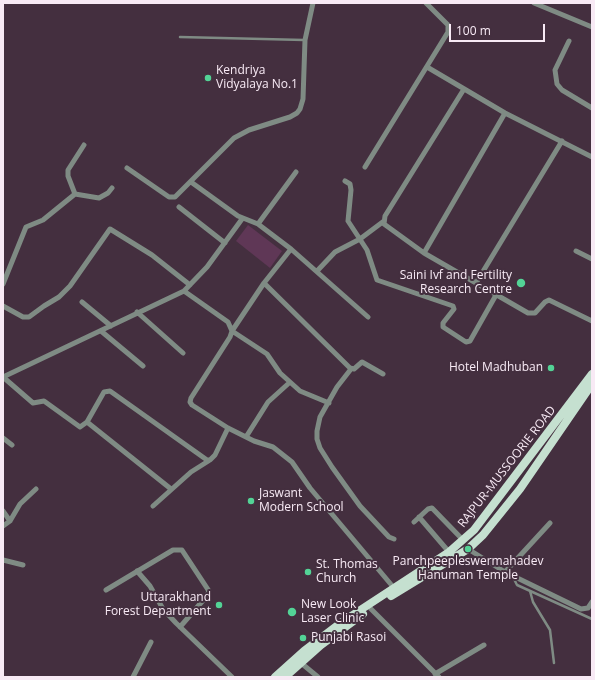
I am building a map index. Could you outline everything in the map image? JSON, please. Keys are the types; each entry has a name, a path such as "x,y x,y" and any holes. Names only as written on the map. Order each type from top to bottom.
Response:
{"main road":[{"name":"RAJPUR-MUSSOORIE ROAD","path":"275,677 304,651 342,622 449,552 463,540 484,519 592,374"},
{"name":"RAJPUR-MUSSOORIE ROAD","path":"285,677 301,662 346,626 468,549 490,527 520,489 592,384"}],"street":[{"path":"127,168 172,198 218,153 242,133 290,117 300,109 303,99 305,40 313,3"},
{"path":"365,167 428,67 448,32 449,27 426,3"},
{"path":"534,3 592,27"},
{"path":"568,41 555,70 557,84 562,90 592,108"},
{"path":"428,67 505,113 592,157"},
{"path":"318,270 341,248 360,239 384,221 385,216 464,89"},
{"path":"424,254 505,113"},
{"path":"476,284 562,141"},
{"path":"75,194 68,176 68,170 84,145"},
{"path":"258,224 296,172"},
{"path":"345,181 350,184 351,190 348,220 367,250 377,280 453,306 454,309 443,323 443,328 466,342 470,341 496,295"},
{"path":"190,182 242,218 258,224 291,248 318,270 368,317"},
{"path":"3,284 26,227 43,220 75,194 99,198 108,193 112,188"},
{"path":"179,207 226,243"},
{"path":"210,460 202,458 110,391 104,392 83,427 78,426 44,401 35,404 3,377 60,348 101,331 137,312 184,291 204,272 226,243 242,218"},
{"path":"384,221 386,226 424,254 530,314 535,313 545,302 549,300 592,321"},
{"path":"3,306 23,317 30,317 44,306 60,298 110,229 116,230 152,255 190,285"},
{"path":"291,248 264,283 232,331 230,337 190,402 192,405 228,428 246,437 270,445 292,462 310,488 394,588"},
{"path":"576,251 592,259"},
{"path":"264,283 351,369"},
{"path":"184,291 228,322 232,331 267,354 280,373 303,393 317,397 329,403"},
{"path":"82,302 111,326"},
{"path":"137,312 183,353"},
{"path":"101,331 143,366"},
{"path":"383,374 362,362 351,369 337,387 318,424 317,439 320,448 360,506 389,537 394,539"},
{"path":"246,437 268,402 289,382"},
{"path":"87,422 171,489"},
{"path":"153,506 190,472 210,460 215,455 228,428"},
{"path":"3,438 12,445"},
{"path":"3,526 10,521 20,504 36,489"},
{"path":"414,522 428,509 432,508 463,540"},
{"path":"3,510 10,521"},
{"path":"419,517 449,552"},
{"path":"505,572 550,523"},
{"path":"468,549 505,572 581,609 588,608 592,602"},
{"path":"106,590 173,550 184,551 209,591 206,597 180,627"},
{"path":"3,560 23,565"},
{"path":"137,571 150,586 163,609 232,677"},
{"path":"371,609 437,675 484,645"},
{"path":"133,677 151,642"},
{"path":"301,662 318,677"}],"lane":[{"path":"180,37 305,40"},
{"path":"513,576 517,585 592,619"},
{"path":"530,591 533,602 550,630 554,663"}],"shaded area":[{"path":"248,225 282,251 270,268 236,241"}],"place":[{"name":"Kendriya Vidyalaya No.1","path":"208,78"},
{"name":"Saini Ivf and Fertility Research Centre","path":"521,283"},
{"name":"Hotel Madhuban","path":"551,368"},
{"name":"Jaswant Modern School","path":"251,501"},
{"name":"Panchpeepleswermahadev Hanuman Temple","path":"468,549"},
{"name":"St. Thomas Church","path":"308,572"},
{"name":"Uttarakhand Forest Department","path":"219,605"},
{"name":"New Look Laser Clinic","path":"292,612"},
{"name":"Punjabi Rasoi","path":"303,638"}]}
